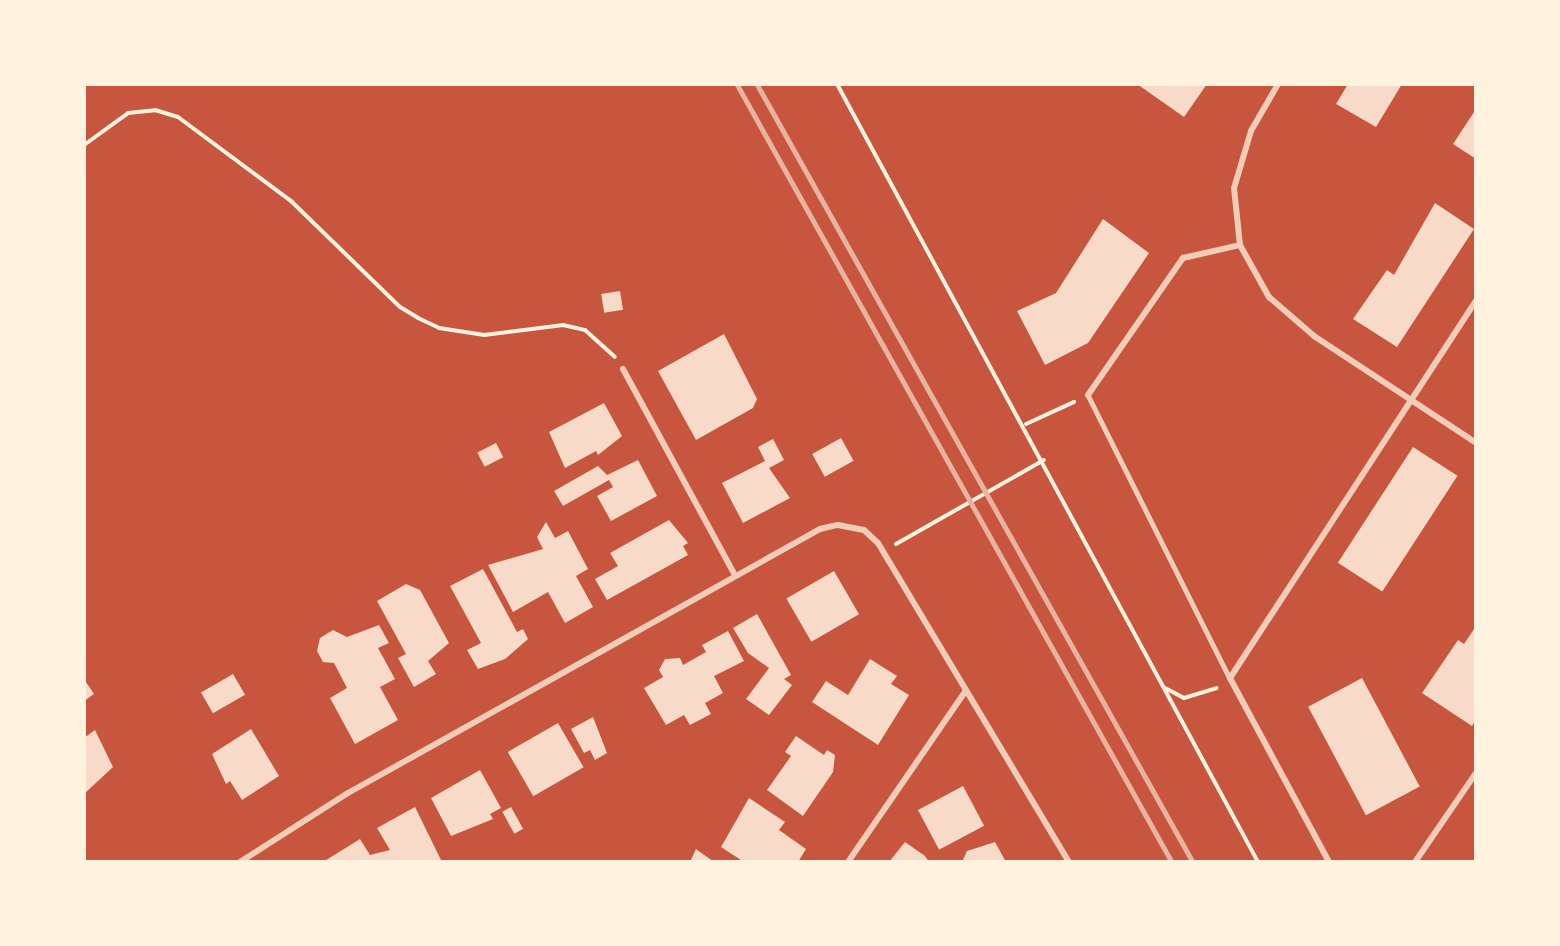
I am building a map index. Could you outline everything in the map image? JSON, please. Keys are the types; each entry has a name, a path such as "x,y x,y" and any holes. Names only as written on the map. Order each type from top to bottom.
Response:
{"street":[{"path":"1278,84 1251,131 1234,188 1240,245 1269,297 1314,336 1476,443"},
{"path":"1088,395 1183,258 1240,245"},
{"path":"1329,862 1230,678 1476,300"},
{"path":"623,369 735,575"},
{"path":"240,862 348,793 735,575 820,529 853,525 871,535 1069,862"},
{"path":"848,862 965,692"},
{"path":"1415,862 1476,773"}],"lane":[{"path":"1088,395 1230,678"}],"path":[{"path":"837,84 1026,424 1258,862"},
{"path":"84,146 128,113 154,110 178,117 266,180 418,318 439,328 483,335 542,324 585,330 623,369"},
{"path":"1026,424 1060,409"},
{"path":"916,533 1044,460"},
{"path":"1164,688 1184,698 1210,692 1230,678"}],"building":[{"path":"1137,84 1207,84 1184,117"},
{"path":"1348,84 1402,84 1376,127 1336,104"},
{"path":"1474,112 1476,114 1476,159 1453,144"},
{"path":"1435,203 1474,229 1397,347 1353,319 1387,270 1394,275"},
{"path":"1103,219 1149,253 1088,343 1045,365 1017,311 1056,293"},
{"path":"620,291 623,310 604,313 601,294"},
{"path":"724,334 757,399 753,408 696,440 658,371"},
{"path":"604,403 622,436 598,455 596,451 565,468 549,432"},
{"path":"841,438 854,461 825,477 812,454"},
{"path":"773,439 784,460 769,468 790,498 743,523 722,483 765,461 758,447"},
{"path":"496,443 503,457 485,467 477,453"},
{"path":"1413,447 1457,476 1382,592 1338,563"},
{"path":"638,460 657,496 611,521 597,496 613,487 609,480 563,506 554,491 598,466 607,475"},
{"path":"669,520 688,543 683,546 688,555 607,600 595,579 618,566 610,553"},
{"path":"546,522 555,538 568,531 588,569 576,576 593,607 565,623 548,592 513,612 488,565 543,549 537,537"},
{"path":"483,569 517,632 523,629 528,639 505,659 478,669 467,650 481,643 450,586"},
{"path":"834,571 859,614 811,642 786,598"},
{"path":"406,584 420,590 449,643 428,661 436,674 414,687 398,658 406,654 377,601"},
{"path":"757,614 791,675 784,679 792,685 769,715 746,699 769,668 748,653 733,628"},
{"path":"379,625 389,643 378,648 395,679 380,687 398,720 355,744 330,698 347,688 334,663 323,662 317,651 320,638 333,630 347,637"},
{"path":"1476,626 1476,719 1472,726 1422,693 1458,640 1464,644"},
{"path":"728,631 744,661 714,676 723,693 705,703 711,714 690,725 684,715 666,725 644,688 663,677 659,670 665,659 680,658 683,665 706,652 702,645"},
{"path":"870,659 897,676 891,684 909,695 878,745 812,702 826,681 848,695"},
{"path":"233,674 245,695 213,713 201,692"},
{"path":"1362,678 1420,787 1366,815 1308,707"},
{"path":"86,682 94,694 84,701 84,683"},
{"path":"593,717 607,753 595,760 590,750 584,753 571,729"},
{"path":"558,723 584,767 533,796 508,752"},
{"path":"251,729 279,776 242,800 230,781 226,784 212,754"},
{"path":"95,730 113,767 84,794 84,738"},
{"path":"796,736 824,755 827,750 835,755 833,772 803,816 767,790 791,756 785,752"},
{"path":"480,770 501,808 490,814 493,819 451,836 431,798"},
{"path":"963,786 984,826 939,850 918,810"},
{"path":"749,798 785,822 779,830 806,849 798,862 744,862 721,847"},
{"path":"415,807 442,862 323,862 360,839 370,855 390,850 377,828"},
{"path":"511,807 523,829 514,834 502,812"},
{"path":"905,842 925,856 929,862 889,862"},
{"path":"995,842 1006,862 962,862 967,851"},
{"path":"696,849 714,862 690,862"}],"railway":[{"path":"737,84 1172,862"},
{"path":"757,84 1193,862"}]}
